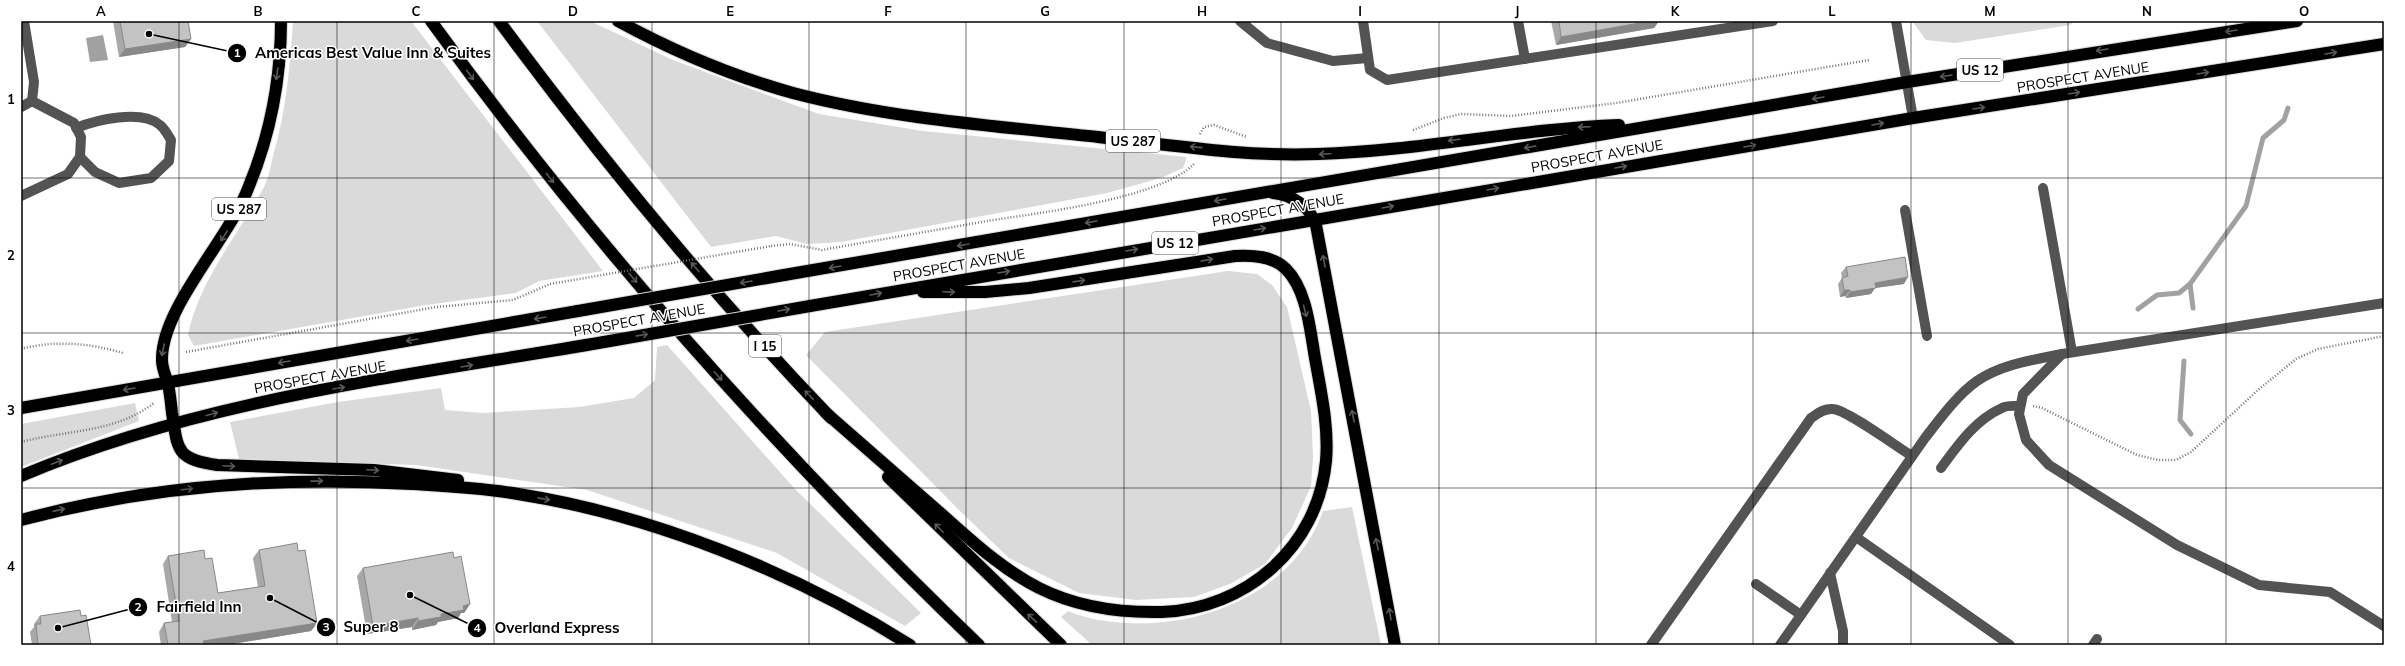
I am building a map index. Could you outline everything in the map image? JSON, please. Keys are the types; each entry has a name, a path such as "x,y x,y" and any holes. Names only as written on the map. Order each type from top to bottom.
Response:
{"highway":[{"name":"US 287","path":"174,424 167,382 163,369 162,353 175,314 241,205 261,152 276,79 281,21"},
{"path":"430,21 553,182 698,354 847,515 979,645"},
{"name":"I 15","path":"499,21 577,124 657,223 826,413 960,549 1061,645"},
{"name":"US 287","path":"618,21 669,47 725,71 821,100 945,120 1212,149 1286,154 1336,154 1550,129 1665,124"},
{"name":"PROSPECT AVENUE","path":"21,408 1907,82 2297,21"},
{"name":"PROSPECT AVENUE","path":"21,476 102,446 174,424 275,399 1314,219 1913,118 2384,44"},
{"path":"1258,194 1277,194 1292,198 1306,207 1314,219 1395,645"},
{"path":"826,413 1000,563 1039,588 1086,605 1119,611 1153,612 1187,609 1218,602 1246,588 1263,577 1283,558 1302,534 1316,506 1324,476 1327,447 1325,418 1312,343 1302,301 1291,274 1276,261 1258,256 1235,256 1029,288 959,292 896,291"},
{"path":"174,424 175,439 179,448 192,459 208,464 398,472 455,479 629,520 730,554 834,601 910,645"},
{"path":"21,520 84,505 137,495 246,483 353,481 452,487 518,494"}],"street":[{"path":"24,21 34,82 32,101"},
{"path":"1240,21 1267,43 1333,61 1368,58"},
{"path":"1363,21 1370,70 1387,80 1773,21"},
{"path":"1518,21 1525,59"},
{"path":"1896,21 1913,118"},
{"path":"21,107 32,101"},
{"path":"21,196 68,174 80,157 80,137 74,123 32,101"},
{"path":"76,128 115,118 143,119 160,124 171,140 169,161 151,178 119,183 95,172 80,157"},
{"path":"2043,188 2067,353"},
{"path":"1906,210 1927,336"},
{"path":"1780,645 1925,438 1943,415 1976,381 2010,365 2067,353 2384,303"},
{"path":"2067,353 2023,394 2020,406 2019,414 2026,440 2049,465 2177,545 2259,585 2330,592 2384,626"},
{"path":"1941,468 1964,438 1982,420 2003,407 2020,406"},
{"path":"1651,645 1811,418 1822,411 1834,409 1847,415 1912,456"},
{"path":"1856,537 2010,645"},
{"path":"1830,573 1843,630 1843,645"},
{"path":"1756,584 1801,615"}],"path":[{"path":"1409,131 1444,118 1461,114 1511,116 1616,103 1869,60"},
{"path":"1200,134 1204,127 1214,126 1253,137"},
{"path":"186,352 436,307 513,300 550,284 772,246 790,244 822,250 1105,201 1169,179 1188,170 1196,161"},
{"path":"2020,406 2042,408 2137,455 2158,460 2176,460 2191,452 2258,390 2296,359 2318,349 2384,336"},
{"path":"21,349 50,344 69,343 108,348 123,353"},
{"path":"21,442 84,432 140,414 154,403"}],"shaded area":[{"path":"293,21 411,21 603,271 539,281 516,293 426,305 194,346 188,335 193,315 201,295 210,276 255,203 268,178 284,106 289,72"},
{"path":"537,21 590,21 673,60 819,114 923,131 1187,157 1183,168 1161,178 1107,193 841,242 807,244 776,236 711,247"},
{"path":"1912,21 2075,21 2070,25 1955,43 1926,40"},
{"path":"103,35 108,60 90,62 86,38"},
{"path":"1228,271 1257,274 1272,285 1287,307 1311,411 1313,456 1311,486 1292,528 1265,564 1230,584 1194,597 1136,600 1079,593 1009,558 960,511 806,355 825,332"},
{"path":"667,345 795,489 921,613 905,626 777,553 587,490 416,465 239,459 230,422 338,402 441,388 445,410 483,413 579,407 634,398 655,380 657,347"},
{"path":"135,403 139,421 21,467 21,424"},
{"path":"1352,507 1381,645 1092,645 1061,617 1068,611 1104,621 1157,623 1187,618 1216,610 1244,598 1270,583 1292,563 1310,539 1323,511"}],"building":[{"path":"120,21 188,21 191,39 125,49"},
{"path":"1559,21 1651,21 1561,37"},
{"path":"1905,257 1908,277 1875,283 1876,288 1850,292 1850,290 1844,290 1842,278 1848,276 1846,267"},
{"path":"297,543 298,551 305,550 317,623 203,641 204,645 168,645 164,623 179,621 168,556 204,550 205,559 212,558 218,593 265,586 259,550"},
{"path":"453,552 454,558 461,556 470,604 463,606 464,610 441,614 441,617 418,621 418,618 373,626 363,568"},
{"path":"80,610 81,616 86,615 91,645 38,645 36,624 41,624 40,616"}],"waterway":[{"path":"2138,309 2157,295 2179,293 2190,284 2246,206 2263,138 2284,120 2288,108"},
{"path":"2190,284 2193,308"},
{"path":"2184,361 2180,420 2191,434"}],"place":[{"name":"Americas Best Value Inn & Suites","path":"149,34"},
{"name":"Overland Express","path":"410,595"},
{"name":"Super 8","path":"270,598"},
{"name":"Fairfield Inn","path":"58,628"}]}
